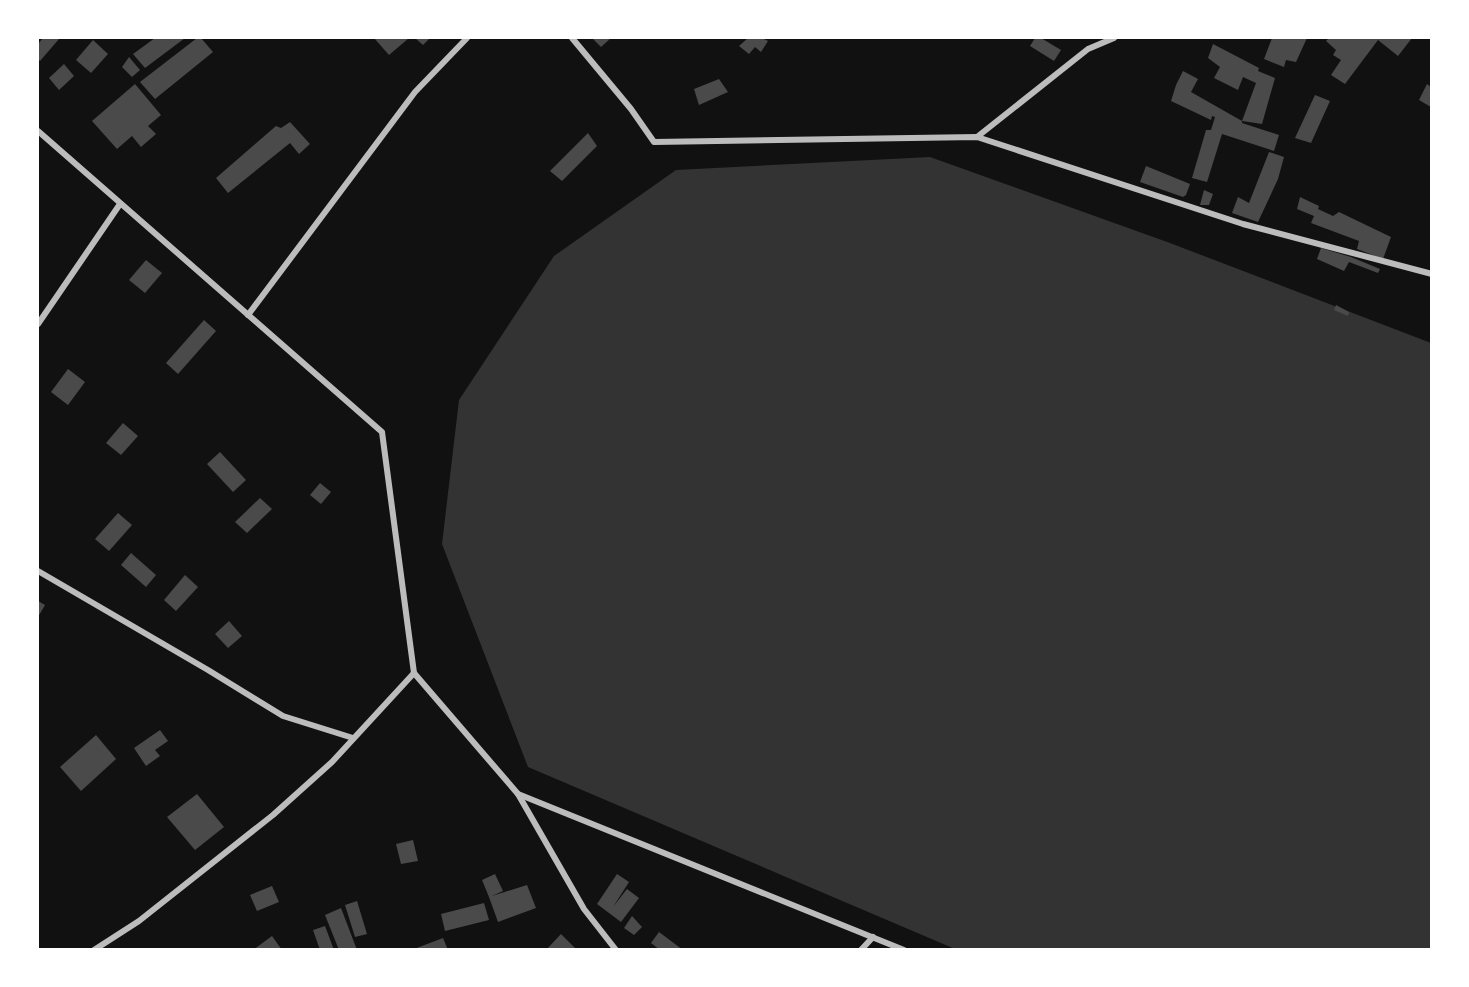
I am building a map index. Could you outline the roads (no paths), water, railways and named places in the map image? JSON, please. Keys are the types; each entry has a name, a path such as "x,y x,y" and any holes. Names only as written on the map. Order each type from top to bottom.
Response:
{"street":[{"path":"248,315 415,92 467,38"},
{"path":"572,38 654,142 977,137 1243,224 1431,274"},
{"path":"977,137 1089,49 1114,38"},
{"path":"38,131 382,432 414,673 518,794 584,909 616,950"},
{"path":"38,324 120,204"},
{"path":"38,571 283,716 353,738"},
{"path":"94,950 139,921 273,814 332,762 414,673"},
{"path":"518,794 904,950"},
{"path":"861,950 873,937"}]}
